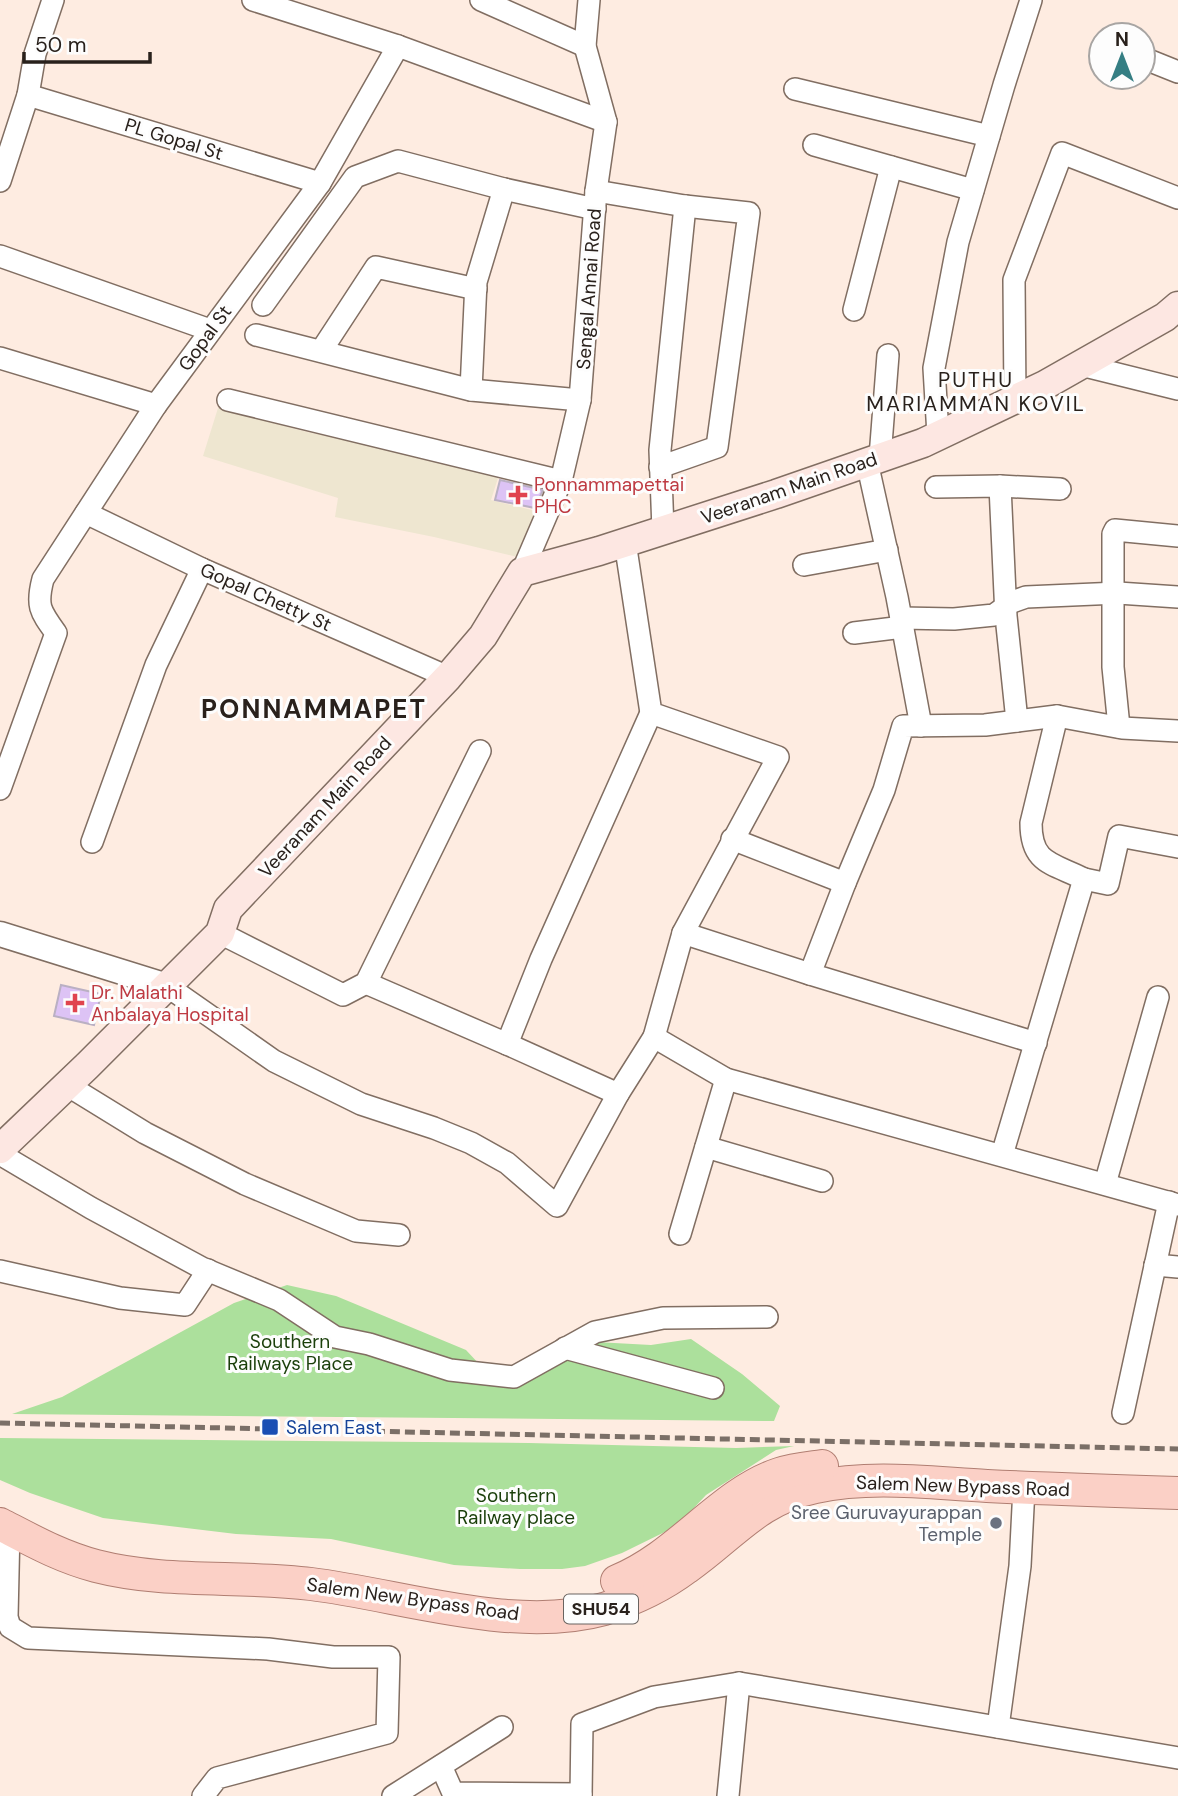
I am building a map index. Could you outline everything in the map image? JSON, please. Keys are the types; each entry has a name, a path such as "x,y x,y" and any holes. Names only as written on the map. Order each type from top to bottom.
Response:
{"main road":[{"name":"Veeranam Main Road","path":"0,1152 220,933 228,909 448,677 483,636 522,572 663,530 873,460 938,435 1015,400 1081,365 1165,317 1178,306"},
{"name":"Salem New Bypass Road","path":"3,1520 127,1554 296,1566 498,1595 557,1597 586,1592 635,1574 666,1554 736,1497 778,1474 803,1468 855,1464 1025,1474 1178,1478"},
{"name":"Salem New Bypass Road","path":"3,1520 69,1558 137,1574 309,1584 496,1614 572,1615 603,1609 654,1588 686,1569 765,1504 801,1490 869,1480 1178,1493"}],"street":[{"path":"0,181 28,95 35,54 53,0"},
{"path":"253,0 398,47 606,122"},
{"path":"481,0 585,46"},
{"name":"Sengal Annai Road","path":"522,572 561,481 580,400 596,200 606,122 585,46 589,0"},
{"path":"938,435 934,368 958,242 1031,0"},
{"name":"Gopal St","path":"0,789 56,633 40,611 39,595 43,579 156,405 320,183 398,47"},
{"path":"1157,64 1178,72"},
{"path":"795,89 989,136"},
{"name":"PL Gopal St","path":"28,95 320,183"},
{"path":"814,145 973,190"},
{"path":"1015,400 1014,281 1062,153 1178,198"},
{"path":"263,305 355,177 398,161 504,190 750,213 717,447 660,467"},
{"path":"854,310 891,167"},
{"path":"471,390 475,289 504,190"},
{"path":"663,530 660,450 685,206"},
{"path":"0,256 209,330"},
{"path":"321,351 376,267 475,289"},
{"path":"256,335 471,390 580,400"},
{"path":"888,355 873,460 887,550 921,726"},
{"path":"0,358 156,405"},
{"path":"1081,365 1178,389"},
{"path":"228,400 561,481"},
{"path":"1000,486 1006,606 1017,721"},
{"path":"936,487 1060,489"},
{"name":"Gopal Chetty St","path":"86,513 202,569 448,677"},
{"path":"1119,727 1113,667 1113,534 1115,530 1178,536"},
{"path":"507,1044 541,959 651,713 625,542"},
{"path":"804,565 887,550"},
{"path":"92,842 156,665 202,569"},
{"path":"854,634 902,622 993,615 1026,597 1113,594 1178,597"},
{"path":"0,934 167,986 274,1061 361,1104 434,1128 471,1143 507,1163 557,1206 618,1094 653,1037 683,933 778,757 651,713"},
{"path":"1057,716 1031,823 1033,847 1039,856 1083,879 1108,884 1119,836 1178,847"},
{"path":"810,974 884,790 902,726 985,725 1057,716 1119,727 1178,731"},
{"path":"220,933 343,995 366,983 481,751"},
{"path":"733,839 845,883"},
{"path":"1002,1155 1083,879"},
{"path":"683,933 1035,1043"},
{"path":"366,983 618,1094"},
{"path":"1105,1184 1158,997"},
{"path":"653,1037 726,1079 1173,1203 1155,1265 1123,1413"},
{"path":"680,1234 726,1079"},
{"path":"67,1085 145,1133 245,1184 356,1231 399,1235"},
{"path":"706,1147 822,1181"},
{"path":"0,1152 91,1208 208,1270 279,1300 335,1337 369,1344 450,1370 514,1377 595,1332 663,1318 767,1317"},
{"path":"1155,1265 1178,1267"},
{"path":"0,1271 120,1298 185,1305 208,1270"},
{"path":"565,1348 713,1388"},
{"path":"998,1727 1020,1566 1024,1488"},
{"path":"3,1520 7,1617 10,1627 28,1638 268,1649 333,1657 389,1657 387,1733 217,1778 202,1796"},
{"path":"728,1796 739,1683"},
{"path":"441,1766 453,1793 581,1795 582,1724 654,1697 739,1683 1178,1758"},
{"path":"393,1796 502,1727"}],"shaded area":[{"path":"218,408 307,432 438,459 498,478 491,500 536,511 522,558 335,517 338,498 203,456"}],"green space":[{"name":"Southern Railways Place","path":"287,1285 336,1296 466,1350 495,1381 596,1342 651,1345 691,1339 742,1374 780,1406 774,1421 12,1414 62,1397 234,1303"},
{"name":"Southern Railway place","path":"0,1438 529,1443 736,1448 794,1446 776,1450 706,1495 677,1526 622,1553 585,1566 520,1569 454,1565 331,1539 236,1534 103,1518 0,1480"}],"building":[{"path":"500,480 543,490 535,508 495,500"},
{"path":"61,985 101,994 94,1025 54,1016"}],"railway":[{"path":"0,1423 1178,1449"}],"place":[{"name":"Ponnammapettai PHC","path":"518,495"},
{"name":"Dr. Malathi Anbalaya Hospital","path":"75,1003"},
{"name":"Salem East","path":"270,1427"},
{"name":"Sree Guruvayurappan Temple","path":"996,1523"}],"district":[{"name":"PUTHU MARIAMMAN KOVIL","path":"976,392"},
{"name":"PONNAMMAPET","path":"314,709"}]}
